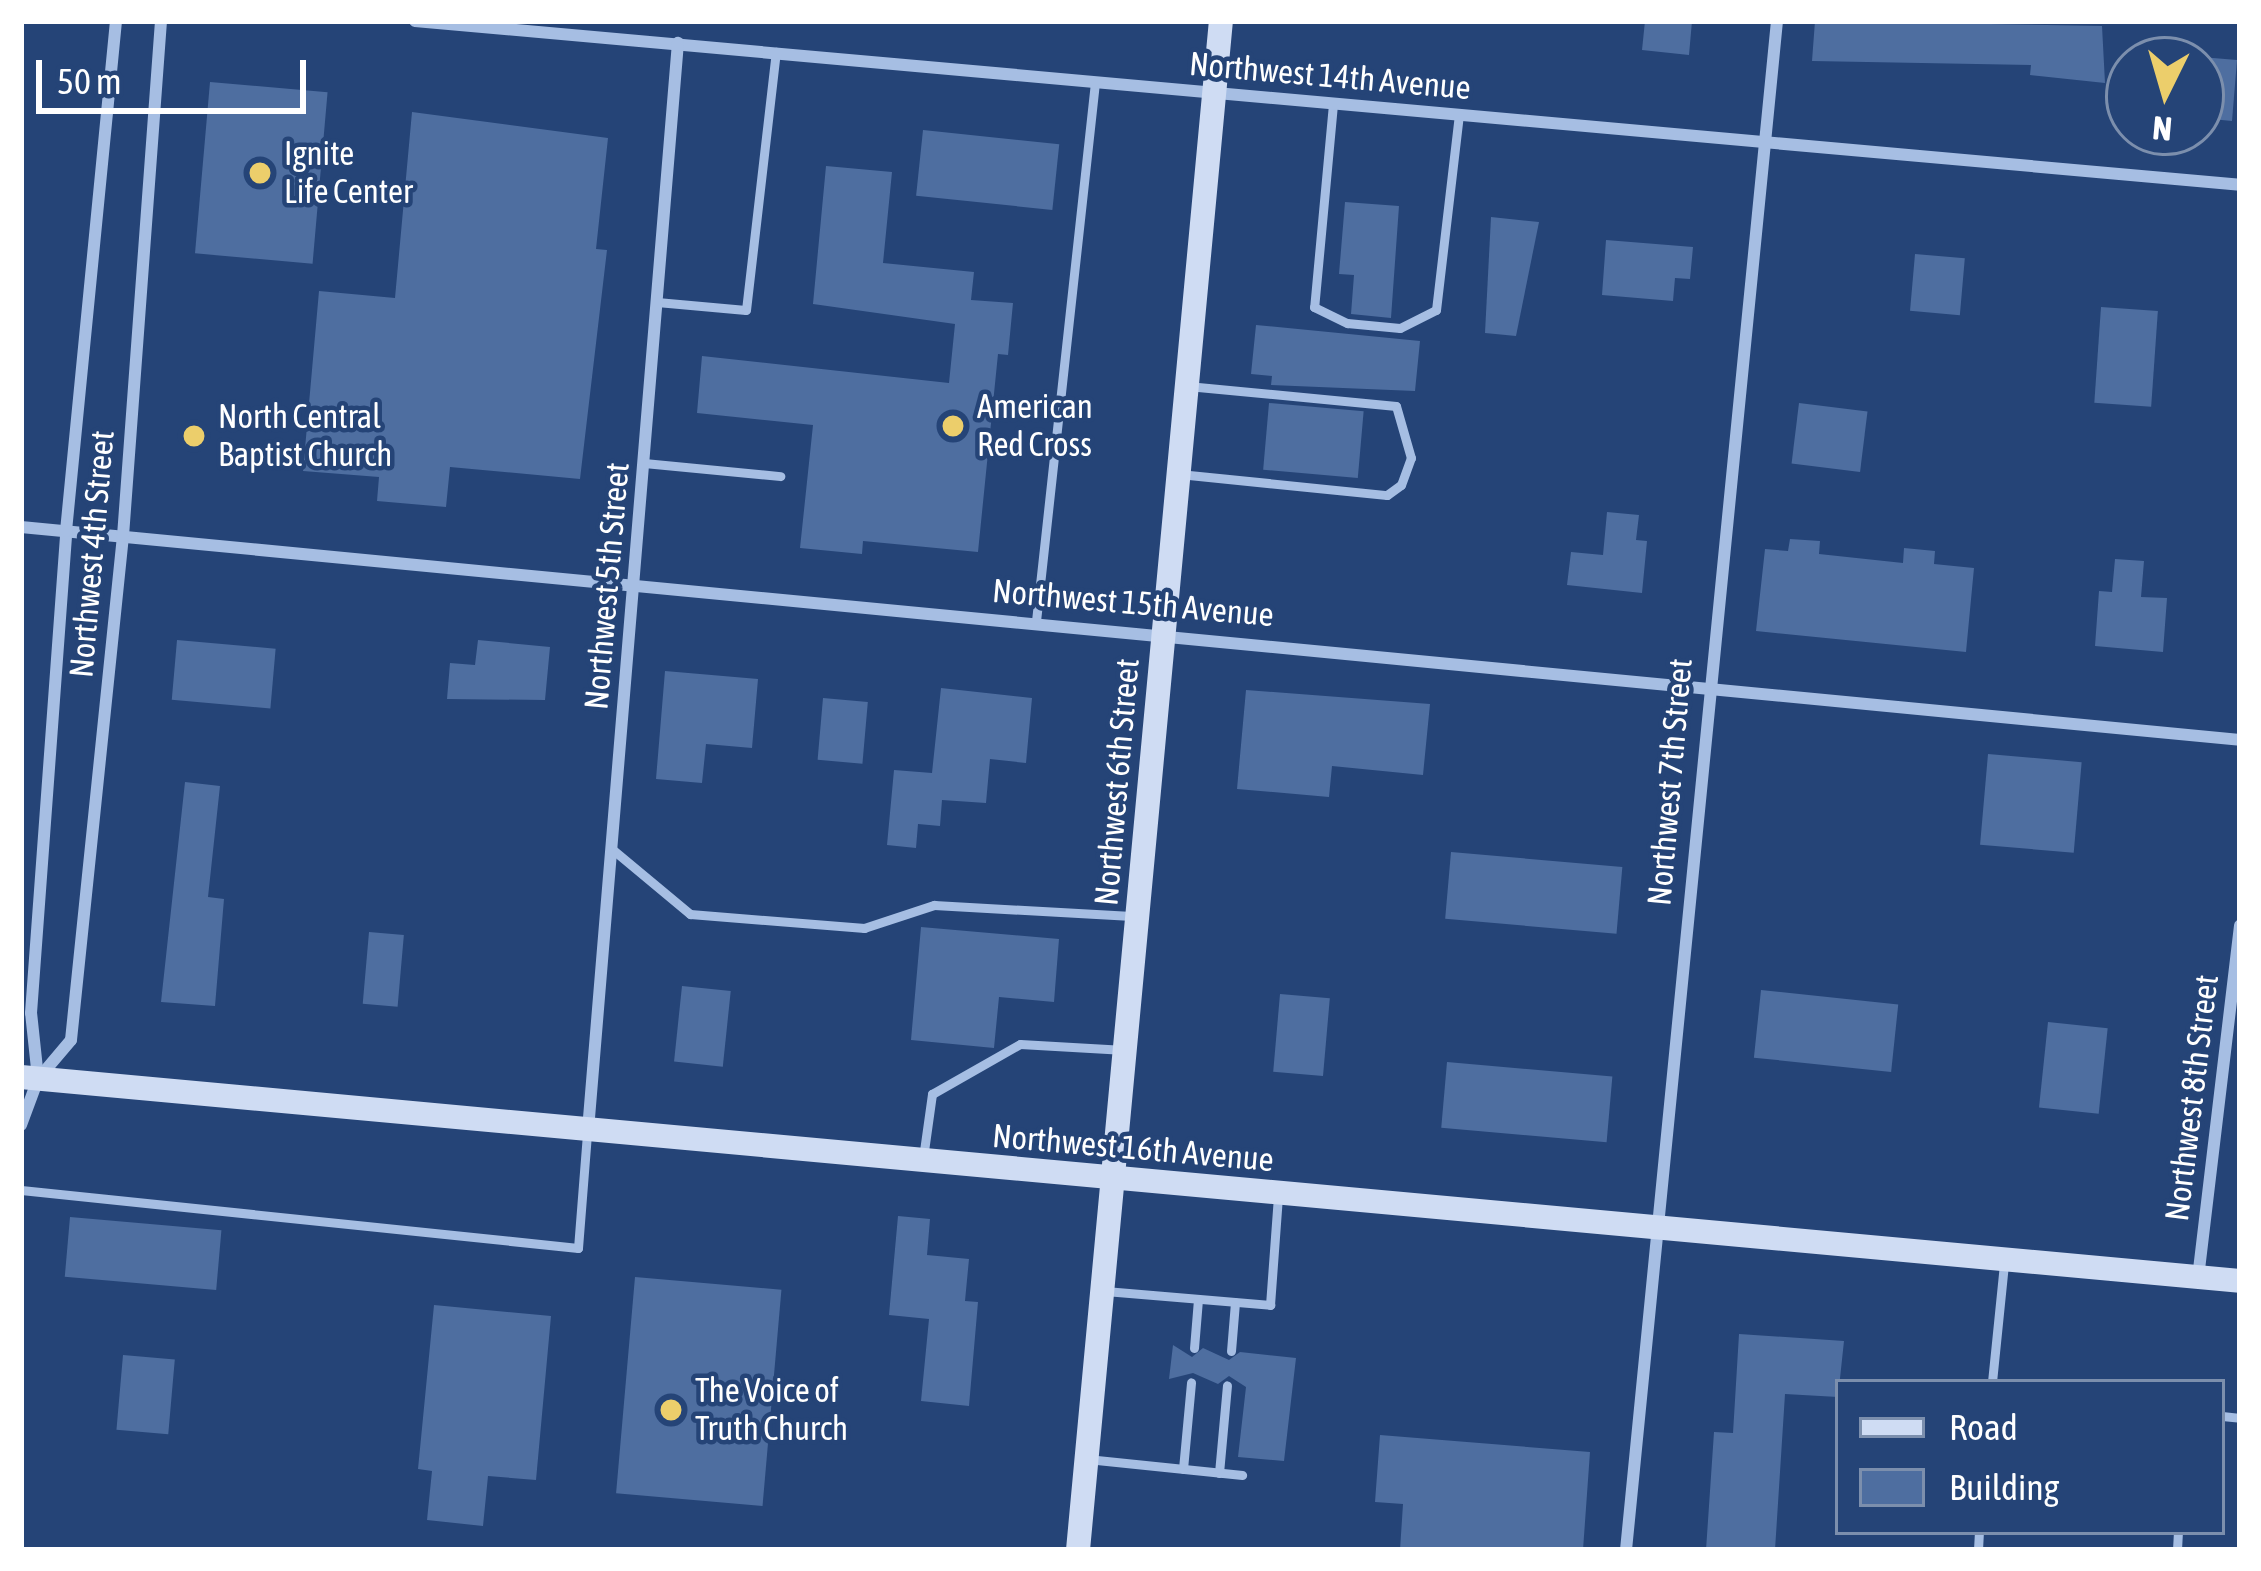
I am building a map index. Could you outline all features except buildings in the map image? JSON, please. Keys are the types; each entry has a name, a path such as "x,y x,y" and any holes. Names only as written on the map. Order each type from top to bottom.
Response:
{"street":[{"name":"Northwest 4th Street","path":"21,1125 30,1078 66,531 116,21"},
{"name":"Northwest 4th Street","path":"30,1078 71,1040 123,536 161,21"},
{"name":"Northwest 14th Avenue","path":"416,21 2240,185"},
{"name":"Northwest 6th Street","path":"1078,1550 1221,21"},
{"name":"Northwest 7th Street","path":"1626,1550 1706,682 1778,21"},
{"name":"Northwest 5th Street","path":"587,1134 678,43"},
{"name":"Northwest 15th Avenue","path":"21,527 1706,682 2240,740"},
{"name":"Northwest 8th Street","path":"2198,1277 2240,925"},
{"name":"Northwest 16th Avenue","path":"30,1078 587,1134 2240,1282"}],"lane":[{"path":"657,302 746,310 776,52"},
{"path":"1036,621 1095,82"},
{"path":"1333,104 1314,307 1365,325 1400,328 1436,310 1459,115"},
{"path":"1179,475 1388,494 1401,485 1411,458 1396,406 1187,386"},
{"path":"644,463 780,476"},
{"path":"612,849 690,914 864,928 934,905 1137,916"},
{"path":"923,1162 932,1094 1021,1044 1125,1050"},
{"path":"21,1190 578,1248 587,1134"},
{"path":"1102,1291 1270,1305 1278,1195"},
{"path":"1992,1379 2005,1259"},
{"path":"1194,1348 1198,1299"},
{"path":"1231,1351 1235,1302"},
{"path":"1183,1469 1191,1382"},
{"path":"1219,1473 1227,1385"},
{"path":"1087,1459 1242,1475"}],"place":[{"name":"Ignite Life Center","path":"260,173"},
{"name":"American Red Cross","path":"953,426"},
{"name":"North Central Baptist Church","path":"194,436"},
{"name":"The Voice of Truth Church","path":"671,1410"}]}
